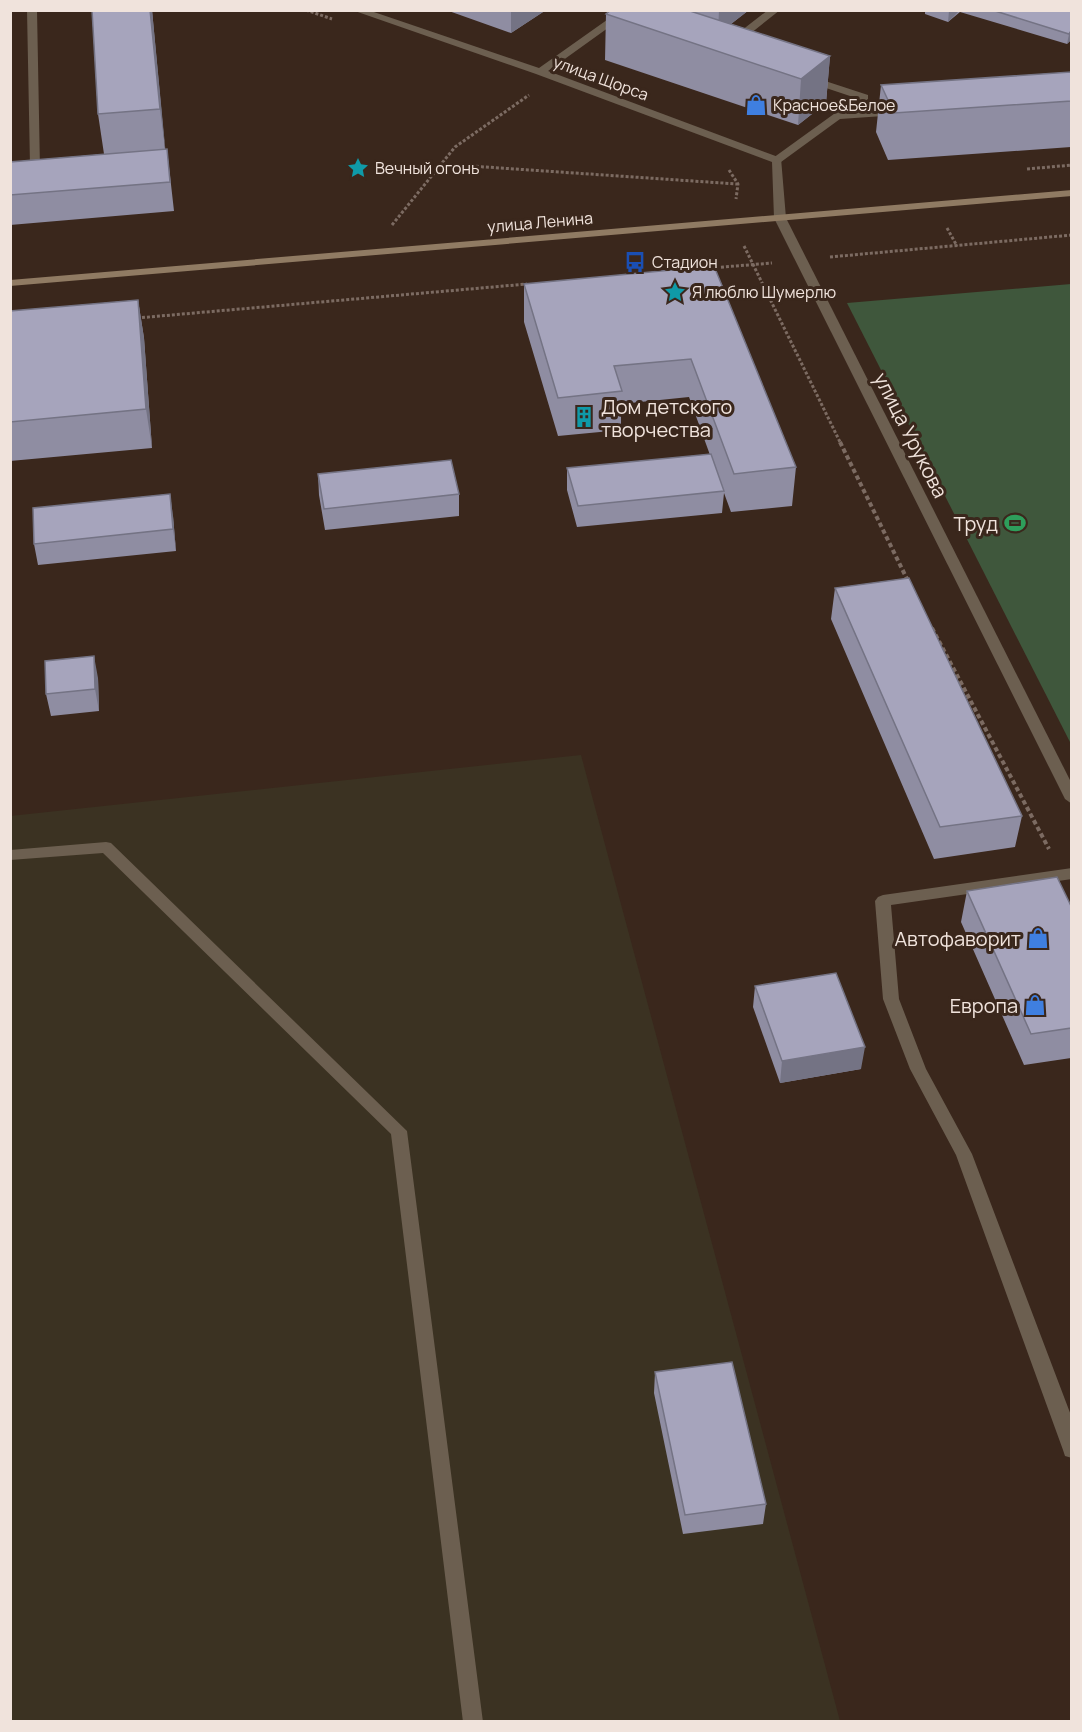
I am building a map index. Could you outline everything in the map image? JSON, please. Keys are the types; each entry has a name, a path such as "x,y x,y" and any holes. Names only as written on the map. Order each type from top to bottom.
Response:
{"main road":[{"name":"улица Ленина","path":"10,283 1071,193"}],"street":[{"path":"10,171 35,169 32,10"},
{"name":"улица Щорса","path":"357,10 540,72 777,159"},
{"path":"540,72 628,10"},
{"path":"732,54 721,51 775,10"},
{"path":"780,218 777,159 864,97 798,76"},
{"path":"837,116 908,111"},
{"name":"улица Урукова","path":"780,218 1071,799"},
{"path":"10,855 106,847 399,1131 473,1722"},
{"path":"1067,874 883,902 891,999 918,1069 964,1154 1064,1423 1071,1450"}],"path":[{"path":"306,10 339,22"},
{"path":"387,231 455,147 537,90"},
{"path":"725,164 738,184 733,222 909,583"},
{"path":"441,165 738,184"},
{"path":"706,269 1071,235"},
{"path":"128,319 529,284"},
{"path":"931,625 1067,874"}],"shaded area":[{"path":"581,755 840,1721 11,1721 10,816"}],"green space":[{"name":"Труд","path":"1072,284 1071,744 847,303"}],"building":[{"path":"92,10 150,10 160,109 98,114"},
{"path":"611,10 687,10 830,56 801,79 606,14"},
{"path":"992,10 1071,10 1071,31 1069,34"},
{"path":"1071,72 1071,101 894,113 881,85"},
{"path":"167,149 170,182 10,195 10,162"},
{"name":"Дом детского творчества","path":"714,266 796,467 734,474 691,359 614,366 622,391 558,398 524,284"},
{"path":"138,300 146,409 10,422 10,311"},
{"path":"711,454 724,491 578,506 567,468"},
{"path":"451,460 459,494 324,509 318,474"},
{"path":"170,494 173,529 34,544 33,508"},
{"path":"909,578 1022,816 940,827 835,588"},
{"path":"94,656 95,689 46,694 45,661"},
{"name":"Европа","path":"1057,877 1071,906 1071,1028 1031,1034 967,891"},
{"path":"836,973 865,1047 782,1061 755,986"},
{"path":"732,1362 766,1504 685,1515 655,1372"}],"place":[{"name":"Красное&Белое","path":"756,105"},
{"name":"Вечный огонь","path":"358,168"},
{"name":"Стадион","path":"635,262"},
{"name":"Я люблю Шумерлю","path":"675,292"},
{"name":"Дом детского творчества","path":"584,417"},
{"name":"Труд","path":"1015,523"},
{"name":"Автофаворит","path":"1038,938"},
{"name":"Европа","path":"1035,1005"}]}
